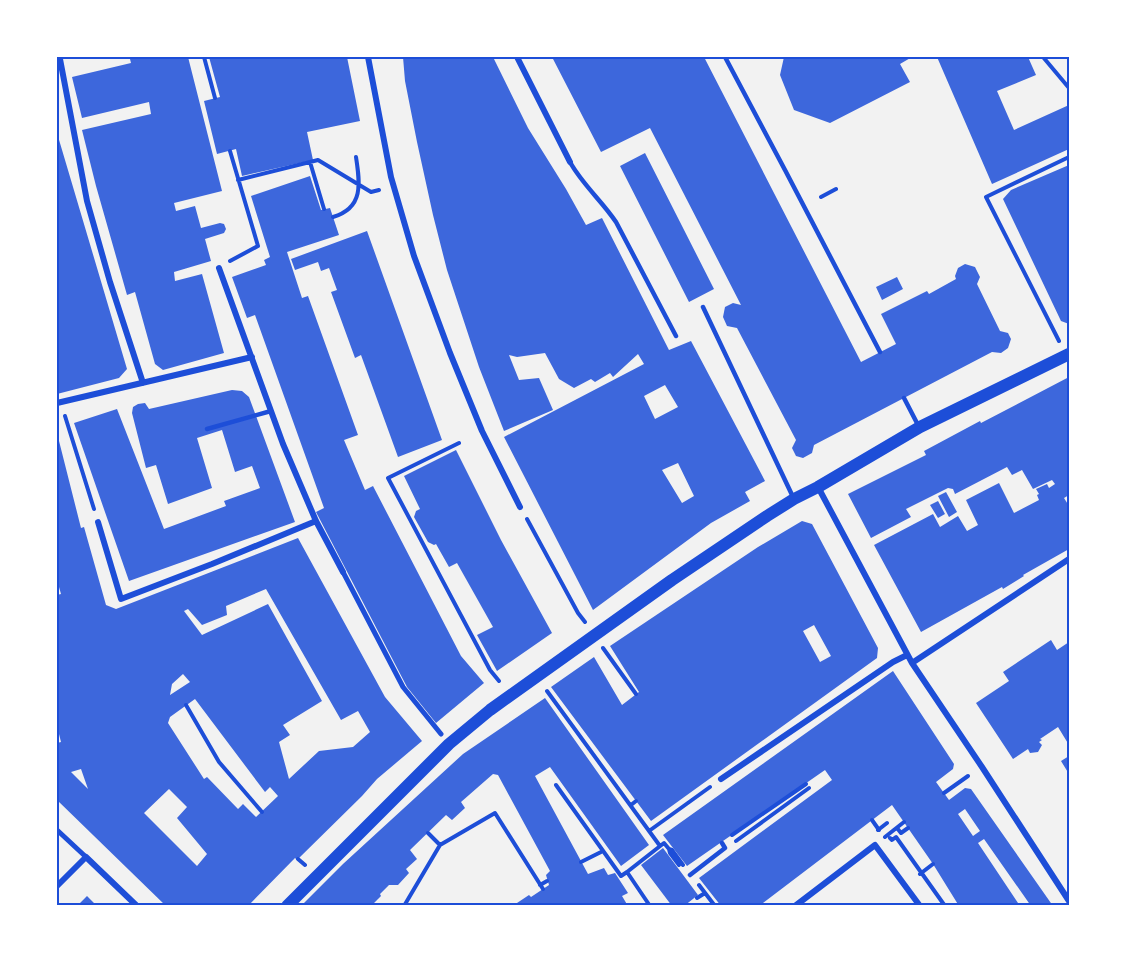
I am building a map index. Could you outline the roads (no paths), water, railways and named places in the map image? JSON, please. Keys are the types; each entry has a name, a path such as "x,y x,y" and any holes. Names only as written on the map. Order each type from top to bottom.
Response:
{"main road":[{"path":"287,906 448,744 490,710 594,635 794,499 920,427 1065,349"}],"street":[{"path":"368,57 391,177 414,256 482,431 520,507"},
{"path":"517,57 570,162"},
{"path":"61,58 87,201 110,282 143,383"},
{"path":"219,268 283,444 316,521 403,687 441,734"},
{"path":"57,403 252,357"},
{"path":"818,487 912,663 1069,901"},
{"path":"98,522 121,599 316,521"},
{"path":"912,663 1069,559"},
{"path":"721,779 893,662 908,655"},
{"path":"57,830 137,906"},
{"path":"795,906 875,845 920,906"},
{"path":"57,886 86,857"}],"lane":[{"path":"725,57 880,352"},
{"path":"570,162 616,222 676,336"},
{"path":"702,307 794,499"},
{"path":"904,398 920,427"},
{"path":"207,429 271,411"},
{"path":"690,874 725,848 722,843"}]}
